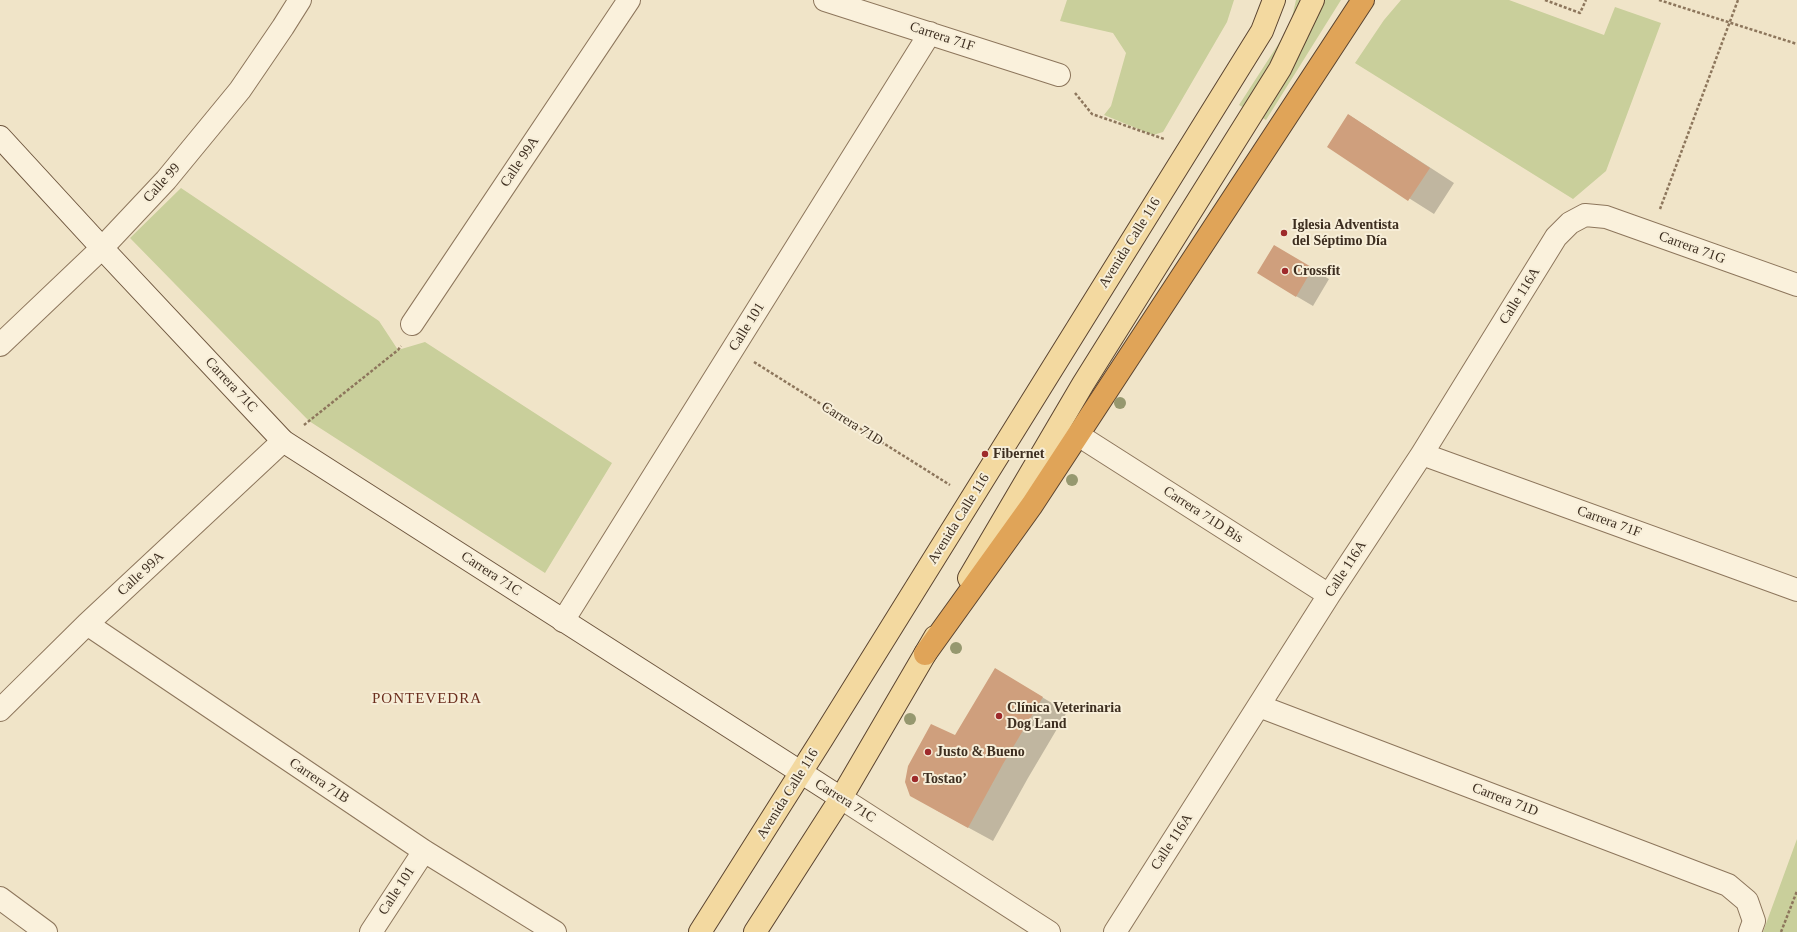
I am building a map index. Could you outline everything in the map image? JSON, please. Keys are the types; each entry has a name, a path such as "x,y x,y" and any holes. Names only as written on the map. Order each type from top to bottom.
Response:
{"highway":[{"path":"925,654 1032,505 1363,0"}],"main road":[{"name":"Avenida Calle 116","path":"700,932 801,773 1262,31 1274,0"},
{"path":"755,932 841,798 1082,384 1280,68 1313,0"}],"street":[{"name":"Calle 99","path":"0,345 102,248 166,180 240,90 300,0"},
{"name":"Calle 99A","path":"412,324 629,0"},
{"name":"Carrera 71F","path":"825,0 1059,75"},
{"name":"Calle 101","path":"563,621 930,33"},
{"name":"Carrera 71C","path":"0,137 283,441 1049,932"},
{"name":"Carrera 71G","path":"1585,215 1606,217 1797,285"},
{"name":"Calle 116A","path":"1115,932 1329,595 1422,454 1556,237 1570,223 1585,215"},
{"name":"Carrera 71D Bis","path":"1078,435 1329,595"},
{"name":"Calle 99A","path":"0,710 87,624 283,441"},
{"name":"Carrera 71F","path":"1422,454 1797,590"},
{"name":"Carrera 71B","path":"87,624 424,851 555,932"},
{"name":"Carrera 71D","path":"1259,706 1728,885 1747,901 1754,921 1750,932"},
{"name":"Calle 101","path":"371,932 424,851"},
{"path":"0,898 46,932"}],"path":[{"path":"1545,0 1580,13 1586,0"},
{"path":"1659,0 1797,44"},
{"path":"1651,233 1738,0"},
{"path":"1059,75 1092,114 1189,148"},
{"path":"283,441 398,350 412,324"},
{"name":"Carrera 71D","path":"733,350 971,498"},
{"path":"1781,932 1797,891"}],"green space":[{"path":"1067,0 1234,0 1227,22 1163,132 1153,135 1104,115 1111,106 1126,53 1113,33 1060,21"},
{"path":"1296,0 1341,0 1266,120 1239,105 1290,26"},
{"path":"1401,0 1509,0 1604,35 1615,7 1661,23 1606,171 1573,199 1355,63 1384,20"},
{"path":"181,188 379,321 398,350 425,342 612,463 545,573 309,421 130,238"},
{"path":"1797,839 1797,932 1763,932"}],"building":[{"path":"1348,114 1430,168 1408,201 1327,147"},
{"name":"Crossfit","path":"1274,245 1313,268 1296,297 1257,273"},
{"path":"995,668 1043,697 1003,764 968,828 910,796 905,782 908,766 931,724 955,735"}],"place":[{"name":"Iglesia Adventista del Séptimo Día","path":"1284,233"},
{"name":"Crossfit","path":"1285,271"},
{"name":"Fibernet","path":"985,454"},
{"name":"Clínica Veterinaria Dog Land","path":"999,716"},
{"name":"Justo & Bueno","path":"928,752"},
{"name":"Tostao’","path":"915,779"}],"district":[{"name":"PONTEVEDRA","path":"427,699"}]}
